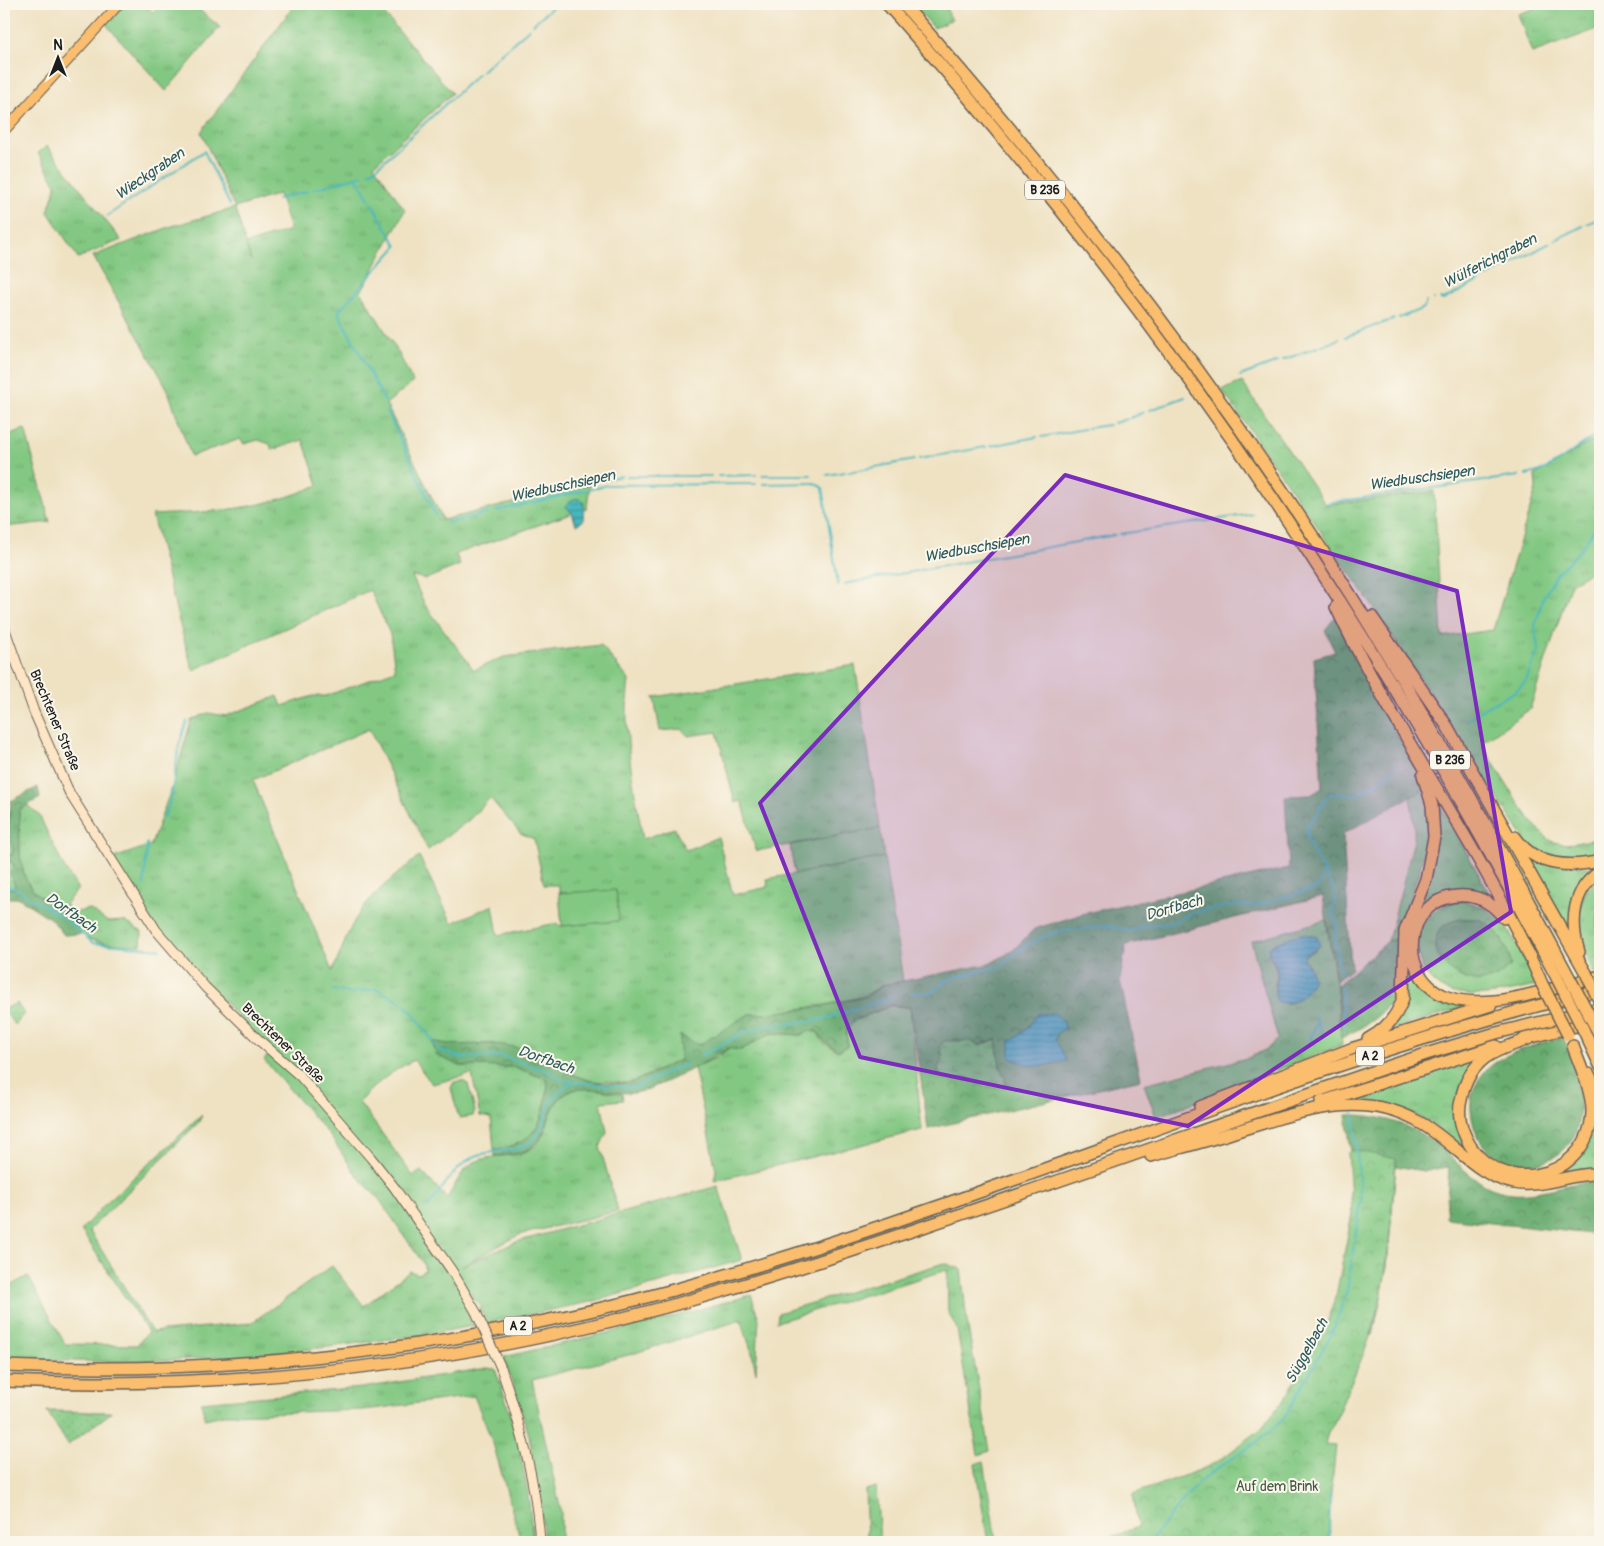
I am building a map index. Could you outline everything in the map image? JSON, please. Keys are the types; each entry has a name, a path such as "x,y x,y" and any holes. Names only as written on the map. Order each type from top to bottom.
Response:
{"highway":[{"name":"B 236","path":"887,4 1019,158 1125,292 1208,406 1313,561 1405,705 1489,851 1558,980 1600,1065"},
{"name":"B 236","path":"903,4 1084,219 1205,381 1321,549 1460,776 1599,1029"},
{"path":"1321,549 1371,616 1447,726 1586,973 1600,1002"},
{"path":"1313,561 1322,585 1404,735 1425,767 1479,862 1600,1097"},
{"path":"1352,1049 1384,1028 1400,1007 1405,989 1403,949 1405,930 1426,879 1432,856 1434,819 1429,792 1404,735"},
{"path":"1478,779 1486,786 1519,843 1532,854 1549,863 1562,866 1600,861"},
{"path":"1586,973 1576,943 1573,917 1582,888 1600,872"},
{"path":"1519,996 1472,1001 1447,996 1431,988 1419,974 1412,952 1414,930 1427,910 1442,900 1460,895 1487,901 1503,916 1542,984"},
{"path":"1144,1134 1164,1120 1352,1049 1519,996 1600,976"},
{"name":"A 2","path":"4,1366 121,1368 246,1364 403,1347 496,1331 675,1289 773,1261 1014,1181 1422,1038 1512,1012 1600,990"},
{"name":"A 2","path":"4,1381 120,1384 267,1377 411,1360 515,1342 644,1312 794,1270 1426,1054 1496,1033 1600,1008"},
{"path":"1296,1113 1307,1107 1427,1066 1530,1038 1599,1029"},
{"path":"1530,1038 1484,1059 1468,1077 1460,1104 1462,1128 1472,1149 1488,1164 1510,1174 1538,1175 1550,1171 1570,1160 1584,1140 1591,1120 1591,1102 1573,1046"},
{"path":"1107,1164 1134,1161 1194,1145 1296,1113 1349,1104 1375,1107 1402,1114 1438,1134 1484,1172 1511,1183 1528,1185 1586,1174 1600,1174"}],"main road":[{"path":"4,132 120,4"}],"street":[{"name":"Brechtener Straße","path":"4,627 34,712 70,794 156,930 205,987 300,1076 394,1187 452,1270 476,1312 501,1368 524,1442 538,1519 540,1542"}],"highlighted area":[{"path":"1065,475 1457,591 1511,912 1188,1126 860,1057 760,803"}],"green space":[{"path":"120,4 144,4 153,12 160,4 192,4 220,27 166,91 104,22"},
{"path":"295,4 376,4 452,93 374,165 405,210 361,292 398,352 413,382 386,404 443,520 590,484 587,508 456,554 460,565 426,579 412,576 425,605 474,670 504,657 601,645 629,680 627,700 628,740 643,839 674,828 686,850 718,837 733,895 768,887 767,879 884,857 903,981 882,985 865,996 824,1005 766,1014 749,1014 680,1060 635,1081 626,1083 592,1081 576,1076 552,1061 491,1043 453,1046 433,1042 460,1066 515,1067 548,1080 545,1106 536,1128 520,1143 509,1147 494,1149 491,1118 480,1116 472,1074 432,1084 414,1060 384,1078 359,1102 413,1176 421,1171 447,1198 463,1173 476,1161 528,1151 535,1146 544,1133 556,1103 569,1092 581,1089 595,1089 622,1094 623,1100 601,1102 607,1132 600,1147 618,1211 519,1235 462,1266 516,1242 718,1186 742,1260 595,1301 487,1323 478,1304 453,1272 475,1325 446,1331 315,1349 182,1360 92,1361 4,1358 4,1289 28,1276 65,1344 137,1345 148,1332 81,1230 108,1201 202,1115 199,1122 89,1230 152,1332 251,1323 332,1266 364,1306 410,1271 418,1274 425,1270 423,1263 379,1199 358,1177 330,1136 264,1060 271,1052 156,929 111,859 151,845 174,781 191,720 208,713 226,716 278,696 282,706 313,696 326,696 395,670 390,634 370,590 193,670 152,515 216,511 257,505 318,485 303,440 272,450 270,444 258,440 244,444 240,439 191,456 167,388 93,256 169,227 235,208 201,132","holes":["279,194 290,230 246,244 251,261 235,208","369,729 428,850 469,820 490,798 520,833 534,839 544,885 559,885 559,893 616,891 618,921 560,926 557,923 498,935 493,905 452,923 419,856 385,885 362,909 352,924 332,971 253,780"]},
{"path":"913,4 944,4 952,20 934,28"},
{"path":"1547,4 1600,4 1600,28 1532,53 1518,14"},
{"path":"47,146 121,240 78,258 48,212 56,185 38,153"},
{"path":"1242,382 1326,505 1434,491 1442,637 1493,630 1536,489 1535,475 1600,436 1600,566 1571,583 1530,709 1481,743 1526,813 1546,837 1554,842 1565,844 1600,838 1600,854 1562,859 1545,854 1527,843 1376,611 1222,390"},
{"path":"25,429 50,522 4,527 4,436"},
{"path":"1336,616 1372,690 1409,755 1423,790 1343,834 1351,969 1336,981 1323,896 1126,945 1120,980 1141,1079 928,1129 910,1007 890,1005 853,1021 846,1031 847,1046 838,1050 825,1042 817,1031 808,1031 801,1035 771,1033 741,1050 728,1048 710,1060 682,1074 641,1091 625,1093 582,1089 568,1092 555,1105 540,1138 534,1145 525,1151 495,1156 494,1149 509,1147 520,1142 529,1136 536,1127 545,1106 548,1080 515,1067 460,1066 436,1055 432,1041 454,1044 508,1046 534,1053 581,1078 613,1084 628,1083 680,1060 680,1035 699,1045 749,1014 766,1014 824,1006 865,997 883,985 989,964 1012,951 1034,929 1086,913 1289,868 1285,796 1311,795 1322,788 1314,658 1335,652 1325,630","holes":["1038,1014 1059,1031 1055,1039 1058,1046 1058,1061 1043,1066 1011,1041 1026,1030","996,1039 1000,1067 1005,1077 988,1087 966,1077 953,1081 938,1068 943,1057"]},
{"path":"855,665 880,828 756,851 742,801 735,803 717,732 688,736 682,729 660,731 654,697"},
{"path":"38,787 40,798 19,810 20,852 23,872 33,890 39,896 65,911 81,934 64,935 51,919 19,898 4,898 4,888 16,889 10,872 15,867 10,861 4,864 4,853 12,855 13,849 8,830 11,801"},
{"path":"1423,790 1427,812 1425,850 1398,939 1388,941 1414,840 1414,821 1410,797"},
{"path":"1432,790 1493,900 1484,896 1423,908 1410,965 1421,983 1428,989 1443,997 1472,1005 1386,1031 1397,1019 1406,946 1425,890"},
{"path":"27,805 39,815 64,867 78,889 65,904 74,913 89,909 108,922 124,921 142,932 141,945 110,944 88,938 79,931 63,909 34,891 28,884 21,864 19,810"},
{"path":"9,810 8,830 13,849 12,855 4,853 4,814"},
{"path":"880,828 884,857 795,874 790,845"},
{"path":"1527,855 1586,867 1600,867 1591,872 1570,935"},
{"path":"10,860 15,868 16,889 4,888 4,864"},
{"path":"1600,878 1600,971 1593,973 1581,935 1580,910 1583,898 1590,887"},
{"path":"616,890 619,921 562,926 559,893"},
{"path":"1458,901 1474,904 1488,910 1499,919 1516,943 1538,985 1506,992 1472,995 1450,992 1429,978 1419,956 1417,945 1419,933 1424,922 1433,912"},
{"path":"1600,905 1600,950 1597,924"},
{"path":"1463,919 1476,919 1486,923 1497,932 1505,945 1511,965 1496,977 1480,981 1464,978 1450,970 1440,959 1436,946 1438,934 1448,923"},
{"path":"1326,920 1336,981 1342,1045 1156,1117 1144,1084 1251,1057 1267,1049 1278,1039 1251,941","holes":["1304,934 1316,950 1305,955 1304,959 1309,966 1311,985 1294,1002 1285,1004 1274,986 1277,977 1276,970 1268,955 1273,944"]},
{"path":"1398,939 1400,978 1396,993 1377,1017 1341,1038 1337,985 1388,941"},
{"path":"17,1003 24,1014 14,1025 4,1009"},
{"path":"891,1006 910,1007 922,1130 714,1181 716,1170 694,1068 718,1057 729,1048 741,1050 771,1033 801,1035 808,1031 817,1032 824,1043 838,1051 848,1046 846,1031 853,1021"},
{"path":"1563,1036 1571,1058 1579,1100 1578,1126 1574,1136 1567,1147 1558,1155 1547,1160 1523,1164 1499,1158 1481,1143 1474,1127 1471,1103 1477,1083 1490,1066 1503,1057"},
{"path":"996,1039 1000,1067 1005,1077 1005,1087 988,1087 966,1077 953,1081 941,1078 938,1068 943,1057 940,1046 944,1041 971,1041 980,1046"},
{"path":"1481,1056 1465,1077 1458,1100 1459,1123 1466,1144 1479,1162 1497,1174 1520,1179 1546,1176 1556,1172 1571,1163 1583,1150 1593,1126 1596,1100 1600,1109 1600,1169 1527,1181 1502,1177 1484,1168 1446,1135 1416,1115 1379,1104 1340,1101"},
{"path":"462,1081 468,1084 475,1111 473,1116 460,1118 451,1088 454,1082"},
{"path":"1346,1115 1372,1116 1408,1127 1441,1148 1477,1180 1491,1188 1506,1192 1533,1192 1586,1182 1600,1182 1600,1235 1446,1218 1449,1167 1423,1171 1396,1166 1387,1267 1373,1336 1341,1321 1358,1200"},
{"name":"Auf dem Brink","path":"1354,1150 1396,1159 1387,1259 1381,1298 1372,1332 1334,1424 1328,1432 1325,1444 1336,1445 1329,1514 1330,1542 1098,1542 1138,1527 1133,1494 1217,1462 1261,1429 1288,1394 1327,1323 1335,1301 1352,1213 1348,1152"},
{"path":"944,1263 961,1269 967,1322 990,1451 978,1455 957,1329 948,1312 947,1270 777,1322 778,1313"},
{"path":"751,1295 759,1319 756,1373 752,1353 741,1320 632,1354 532,1380 561,1512 561,1542 544,1542 540,1502 529,1435 504,1357 654,1322"},
{"path":"487,1368 495,1369 515,1432 525,1476 533,1542 521,1542 493,1443 474,1396 364,1410 228,1414 205,1419 201,1402 362,1388"},
{"path":"47,1411 112,1412 68,1445"},
{"path":"984,1461 996,1542 988,1542 975,1464"},
{"path":"876,1487 880,1542 867,1542 865,1490"}],"water":[{"path":"580,499 584,503 583,521 576,525 572,513 566,507 568,502"},
{"path":"1304,934 1317,937 1320,946 1305,955 1304,959 1309,966 1313,979 1311,985 1304,994 1294,1001 1283,1003 1277,1001 1275,987 1278,973 1268,948 1290,937"},
{"path":"1055,1013 1064,1022 1065,1029 1059,1031 1055,1039 1067,1061 1043,1066 1028,1065 1010,1058 1010,1041 1026,1030 1038,1014"}],"waterway":[{"name":"Wiedbuschsiepen","path":"533,24 556,4"},
{"name":"Wiedbuschsiepen","path":"499,55 529,29"},
{"name":"Wiedbuschsiepen","path":"482,71 497,57"},
{"name":"Wiedbuschsiepen","path":"369,172 375,169 478,74"},
{"name":"Wieckgraben","path":"107,216 204,151 230,205"},
{"name":"Wieckgraben","path":"314,189 363,175"},
{"name":"Wiedbuschsiepen","path":"357,179 397,246 338,312 385,402"},
{"name":"Wieckgraben","path":"277,199 308,191"},
{"name":"Wülferichgraben","path":"1587,224 1600,218"},
{"name":"Wülferichgraben","path":"1555,240 1583,226"},
{"name":"Wülferichgraben","path":"1440,299 1443,300 1550,243"},
{"name":"Wülferichgraben","path":"1399,318 1424,308 1426,302"},
{"name":"Wülferichgraben","path":"1345,337 1394,319"},
{"name":"Wülferichgraben","path":"1322,346 1339,339"},
{"name":"Wülferichgraben","path":"1283,360 1318,347"},
{"name":"Wülferichgraben","path":"1240,376 1278,362"},
{"path":"1150,410 1185,397"},
{"name":"Wiedbuschsiepen","path":"387,411 436,515"},
{"path":"1130,418 1144,412"},
{"path":"1114,423 1127,419"},
{"path":"1087,428 1109,425"},
{"path":"1042,437 1084,429"},
{"name":"Wiedbuschsiepen","path":"1526,475 1556,463 1600,433"},
{"path":"991,446 1037,437"},
{"path":"919,459 986,447"},
{"path":"848,472 914,460"},
{"path":"827,475 845,472"},
{"path":"718,476 756,475"},
{"path":"762,475 811,475"},
{"path":"568,486 621,476"},
{"path":"627,476 711,476"},
{"name":"Wiedbuschsiepen","path":"1327,503 1519,476"},
{"name":"Wiedbuschsiepen","path":"763,484 815,483 823,488 838,585"},
{"name":"Wiedbuschsiepen","path":"496,511 608,485 756,484"},
{"path":"530,495 564,487"},
{"name":"Wiedbuschsiepen","path":"447,523 488,513"},
{"name":"Wiedbuschsiepen","path":"1120,534 1253,514"},
{"name":"Süggelbach","path":"1466,721 1486,707 1516,691 1526,681 1538,650 1535,626 1543,598 1557,573 1582,548 1600,519"},
{"name":"Wiedbuschsiepen","path":"844,584 1115,535"},
{"path":"164,817 171,799 179,745 187,721"},
{"name":"Süggelbach","path":"1340,972 1335,936 1338,923 1332,914 1335,898 1329,881 1309,841 1308,825 1331,794 1360,793 1398,767"},
{"path":"144,885 147,843"},
{"name":"Dorfbach","path":"912,993 931,993 944,982 953,978 1002,966 1027,945 1056,932 1108,926 1131,931 1140,927 1172,923 1192,913 1228,906 1258,905 1316,888 1321,883 1324,870"},
{"name":"Dorfbach","path":"4,886 13,887 64,918 93,943 160,949"},
{"name":"Süggelbach","path":"1341,987 1345,1029"},
{"name":"Dorfbach","path":"333,990 350,993 377,989 397,999 413,1013 440,1051 463,1058 500,1056 546,1070 564,1081 634,1088 686,1064"},
{"name":"Dorfbach","path":"701,1055 744,1033 763,1027 824,1019 896,996"},
{"path":"1315,1017 1322,1034"},
{"path":"1311,1041 1311,1035 1318,1022"},
{"path":"427,1208 449,1179 468,1160 483,1154 521,1147 534,1139 543,1125 554,1097 571,1083"},
{"name":"Süggelbach","path":"1149,1542 1197,1484 1267,1434 1286,1415 1332,1333 1347,1291 1361,1199 1353,1111"},
{"path":"1329,1542 1330,1494"}]}
